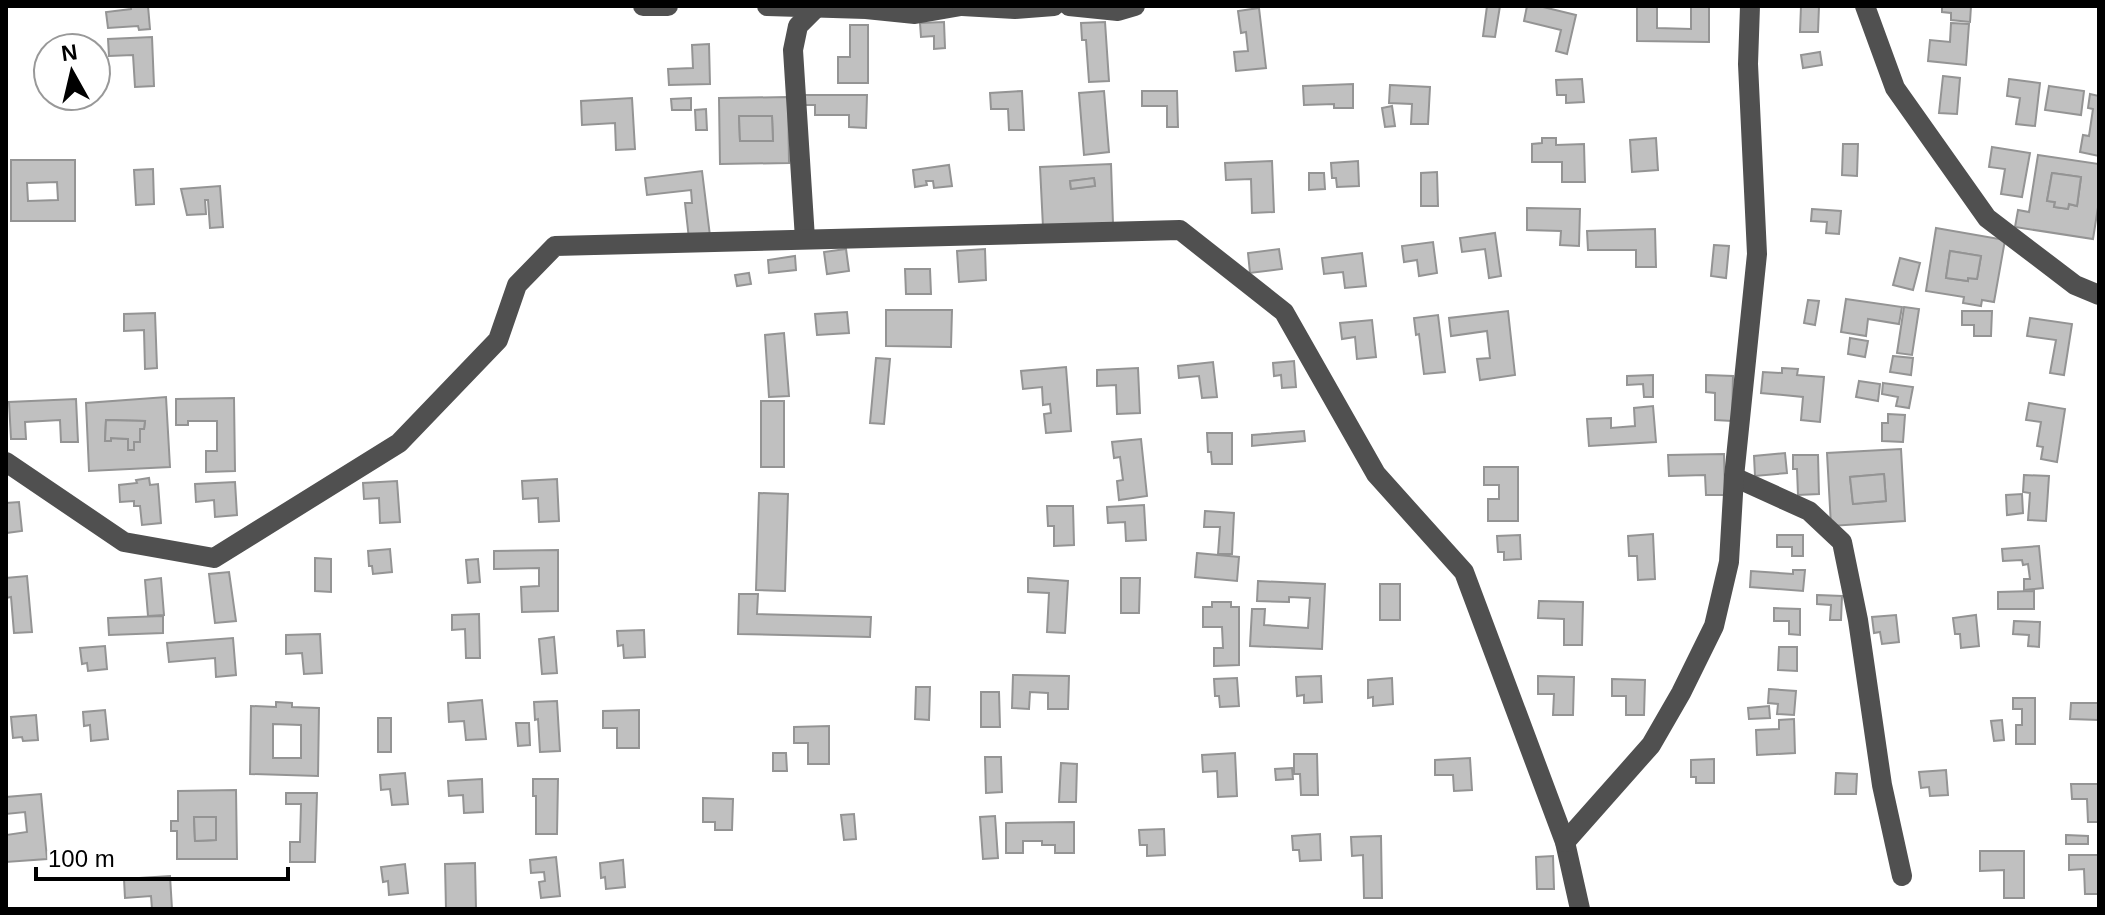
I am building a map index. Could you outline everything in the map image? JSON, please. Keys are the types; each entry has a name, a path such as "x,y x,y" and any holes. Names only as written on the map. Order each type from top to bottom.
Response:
{"street":[{"path":"643,6 668,6"},
{"path":"767,6 818,6 915,14 962,6 1015,9 1054,6"},
{"path":"805,239 793,50 798,26 818,6"},
{"path":"1069,6 1118,11 1135,6"},
{"path":"1565,842 1651,745 1714,626 1729,562 1734,477 1757,254 1748,64 1750,6"},
{"path":"1865,6 1895,88 1987,218 2075,285 2099,295"},
{"path":"6,462 124,542 214,558 399,443 498,340 517,285 555,246 1180,230 1284,312 1376,474 1464,572 1565,842 1580,909"},
{"path":"1734,477 1809,511 1842,542 1858,620 1882,785 1902,876"}],"building":[{"path":"131,6 148,6 150,29 139,30 138,26 108,28 106,12 131,9"},
{"path":"1487,6 1500,6 1495,37 1483,36"},
{"path":"1527,6 1576,15 1567,54 1556,51 1561,30 1524,21"},
{"path":"1637,6 1657,6 1657,28 1691,29 1691,6 1709,6 1709,42 1637,41"},
{"path":"1801,6 1819,6 1818,32 1800,32"},
{"path":"1942,6 1971,6 1970,22 1951,20 1951,13 1942,12"},
{"path":"1259,8 1266,68 1236,71 1234,52 1248,51 1246,32 1241,33 1238,11"},
{"path":"944,22 945,48 934,49 934,36 921,37 920,23"},
{"path":"1105,22 1109,81 1089,82 1086,40 1082,40 1081,23"},
{"path":"1951,23 1969,24 1966,65 1928,61 1930,40 1950,42"},
{"path":"850,25 868,25 868,83 838,83 838,57 850,57"},
{"path":"152,37 154,86 135,87 133,55 112,56 112,39"},
{"path":"709,44 710,84 669,85 668,69 693,68 692,45"},
{"path":"1820,52 1822,65 1803,68 1801,55"},
{"path":"1943,76 1960,78 1957,114 1939,113"},
{"path":"1582,79 1584,102 1566,103 1566,95 1557,95 1556,80"},
{"path":"2009,79 2040,83 2035,126 2016,124 2020,98 2007,96"},
{"path":"1353,84 1353,108 1334,108 1334,104 1304,105 1303,86"},
{"path":"1390,85 1430,87 1428,124 1411,124 1412,104 1389,103"},
{"path":"2049,86 2084,91 2081,115 2045,110"},
{"path":"1022,91 1024,130 1009,130 1008,109 991,109 990,93"},
{"path":"1104,91 1109,152 1084,155 1079,93"},
{"path":"1142,91 1177,91 1178,127 1167,127 1167,106 1142,106"},
{"path":"2090,94 2099,96 2099,156 2080,152 2083,135 2089,136 2093,109 2088,108"},
{"path":"804,95 867,95 866,128 849,127 849,115 815,115 815,105 804,105"},
{"path":"788,97 789,163 720,164 719,98","holes":["739,116 772,116 773,141 740,141"]},
{"path":"632,98 635,149 616,150 615,123 582,125 581,101"},
{"path":"691,98 691,110 672,110 671,99"},
{"path":"1392,106 1395,126 1385,127 1382,108"},
{"path":"706,109 707,130 696,130 695,110"},
{"path":"739,116 772,116 773,141 740,141"},
{"path":"1542,138 1556,138 1556,145 1584,144 1585,182 1562,182 1562,162 1532,162 1532,144 1542,143"},
{"path":"1656,138 1658,170 1632,172 1630,140"},
{"path":"1843,144 1858,144 1857,176 1842,175"},
{"path":"1992,147 2030,153 2022,197 2001,194 2005,169 1989,167"},
{"path":"2038,155 2099,164 2099,201 2093,239 2015,227 2018,210 2029,212","holes":["2052,173 2081,177 2077,206 2069,204 2068,209 2054,207 2055,202 2047,201"]},
{"path":"11,160 75,160 75,221 11,221","holes":["57,182 58,200 28,201 27,183"]},
{"path":"1272,161 1274,212 1252,213 1251,179 1226,180 1225,163"},
{"path":"1358,161 1359,186 1337,187 1336,178 1332,178 1331,163"},
{"path":"1111,164 1113,224 1043,227 1040,167","holes":["1094,178 1095,186 1071,189 1070,181"]},
{"path":"949,165 952,186 934,188 933,181 926,181 927,185 915,187 913,170"},
{"path":"153,169 154,204 136,205 134,170"},
{"path":"702,171 710,236 689,239 685,203 692,203 691,190 647,195 645,178"},
{"path":"1437,172 1438,206 1421,206 1421,173"},
{"path":"1309,173 1324,173 1325,189 1309,190"},
{"path":"2052,173 2081,177 2077,206 2069,204 2068,209 2054,207 2055,202 2047,201"},
{"path":"1094,178 1095,186 1071,189 1070,181"},
{"path":"220,186 223,227 210,228 208,200 205,200 206,214 187,215 181,189"},
{"path":"1527,208 1580,209 1579,246 1560,245 1561,231 1527,230"},
{"path":"1812,209 1841,211 1839,234 1826,233 1827,222 1811,221"},
{"path":"1936,228 2005,240 1994,302 1982,300 1981,306 1963,303 1964,297 1926,291","holes":["1950,251 1981,256 1977,279 1946,278"]},
{"path":"1655,229 1656,267 1636,267 1636,250 1588,250 1587,231"},
{"path":"1495,233 1501,276 1489,278 1485,249 1462,252 1460,238"},
{"path":"1433,242 1437,273 1419,276 1417,260 1404,262 1402,246"},
{"path":"1714,245 1729,246 1726,278 1711,276"},
{"path":"846,249 849,271 827,274 824,252"},
{"path":"985,249 986,280 959,282 957,251"},
{"path":"1279,249 1282,269 1250,273 1248,253"},
{"path":"1950,251 1981,256 1977,279 1946,278"},
{"path":"1362,253 1366,286 1345,288 1343,272 1324,274 1322,258"},
{"path":"795,256 796,270 769,273 768,260"},
{"path":"1900,258 1920,263 1913,290 1893,285"},
{"path":"905,269 930,269 931,294 906,294"},
{"path":"749,273 751,284 737,286 735,275"},
{"path":"1846,299 1902,307 1899,324 1868,319 1866,336 1841,332"},
{"path":"1808,300 1819,301 1815,325 1804,323"},
{"path":"1904,307 1919,309 1912,355 1897,353"},
{"path":"886,310 952,310 951,347 886,346"},
{"path":"1508,311 1515,375 1480,380 1477,359 1490,358 1487,331 1451,336 1449,318"},
{"path":"1962,311 1992,311 1991,336 1974,336 1974,325 1962,325"},
{"path":"847,312 849,333 817,335 815,314"},
{"path":"155,313 157,368 145,369 144,330 124,331 124,314"},
{"path":"1438,315 1445,372 1424,374 1414,318"},
{"path":"2030,318 2072,324 2064,375 2050,373 2056,340 2027,336"},
{"path":"1372,320 1376,357 1357,359 1355,337 1342,339 1340,323"},
{"path":"784,333 789,396 769,397 765,335"},
{"path":"1850,338 1868,341 1865,357 1848,354"},
{"path":"1893,356 1913,358 1911,375 1890,372"},
{"path":"876,358 890,359 884,424 870,423"},
{"path":"1294,361 1296,387 1282,388 1281,375 1274,376 1273,363"},
{"path":"1213,362 1217,397 1202,398 1199,376 1179,378 1178,366"},
{"path":"1066,367 1071,431 1046,433 1044,414 1051,413 1050,404 1043,405 1042,387 1023,389 1021,371"},
{"path":"1138,368 1140,413 1117,414 1116,385 1097,386 1097,370"},
{"path":"1782,368 1798,369 1797,375 1824,377 1820,422 1801,420 1803,397 1761,393 1763,372 1782,373"},
{"path":"1653,375 1653,397 1644,397 1643,384 1627,385 1627,376"},
{"path":"1706,375 1733,376 1732,421 1715,420 1715,393 1706,392"},
{"path":"1859,381 1880,384 1878,401 1856,397"},
{"path":"1883,383 1913,387 1909,408 1896,406 1898,397 1882,394"},
{"path":"166,397 170,467 89,471 86,403","holes":["106,420 145,421 144,429 140,429 140,442 134,442 134,450 128,450 128,439 111,438 111,441 105,441"]},
{"path":"234,398 235,471 206,472 206,451 217,451 217,421 188,421 188,425 176,425 176,399"},
{"path":"76,399 78,442 61,442 60,420 25,422 26,439 11,439 9,402"},
{"path":"761,401 784,401 784,467 761,467"},
{"path":"2029,403 2065,409 2057,462 2041,459 2043,447 2037,446 2041,422 2026,420"},
{"path":"1653,406 1656,442 1589,446 1587,419 1611,418 1611,428 1635,426 1634,408"},
{"path":"1888,414 1905,415 1903,442 1882,441 1882,423 1888,423"},
{"path":"106,420 145,421 144,429 140,429 140,442 134,442 134,450 128,450 128,439 111,438 111,441 105,441"},
{"path":"1304,431 1305,441 1252,446 1252,435"},
{"path":"1207,433 1232,433 1232,464 1212,464"},
{"path":"1141,439 1147,496 1119,500 1117,481 1123,480 1120,457 1114,458 1112,442"},
{"path":"1901,449 1905,521 1831,526 1827,453","holes":["1884,474 1886,501 1853,504 1850,477"]},
{"path":"1785,453 1787,473 1755,476 1754,456"},
{"path":"1724,454 1725,495 1706,495 1705,475 1669,476 1668,455"},
{"path":"1793,455 1818,455 1819,494 1798,495"},
{"path":"1484,467 1518,467 1518,521 1488,521 1488,499 1499,499 1499,485 1484,485"},
{"path":"1884,474 1886,501 1853,504 1850,477"},
{"path":"2024,475 2049,476 2046,521 2028,520 2030,493 2023,492"},
{"path":"149,478 150,485 158,484 161,523 142,525 140,506 134,506 134,501 120,502 119,485"},
{"path":"557,479 559,521 539,522 538,498 523,499 522,481"},
{"path":"397,481 400,522 380,523 379,498 364,499 363,483"},
{"path":"235,482 237,515 215,517 214,500 196,502 195,484"},
{"path":"759,493 788,494 785,591 756,590"},
{"path":"2022,494 2023,513 2007,515 2006,495"},
{"path":"19,502 22,531 6,533 6,503"},
{"path":"1144,505 1146,540 1126,541 1125,522 1108,523 1107,507"},
{"path":"1047,506 1073,506 1074,545 1054,546 1054,526 1048,526"},
{"path":"1205,511 1234,513 1232,554 1218,554 1220,527 1204,527"},
{"path":"1653,534 1655,579 1638,580 1637,556 1629,556 1628,536"},
{"path":"1520,535 1521,559 1504,560 1504,552 1498,552 1497,536"},
{"path":"1777,535 1803,535 1803,556 1792,556 1792,547 1777,547"},
{"path":"2039,546 2043,588 2024,590 2024,579 2030,579 2028,564 2023,565 2022,560 2003,561 2002,549"},
{"path":"390,549 392,572 373,574 368,551"},
{"path":"558,550 558,611 522,612 521,587 539,586 539,568 494,569 494,551"},
{"path":"1197,553 1239,557 1237,581 1195,577"},
{"path":"315,558 331,559 331,592 315,591"},
{"path":"478,559 480,582 468,583 466,560"},
{"path":"1793,570 1805,570 1803,591 1750,587 1751,571 1793,574"},
{"path":"229,572 236,621 215,623 209,574"},
{"path":"27,576 32,632 14,633 11,597 6,598 6,578"},
{"path":"161,578 164,615 148,616 145,580"},
{"path":"1028,578 1068,581 1065,633 1047,632 1049,593 1028,592"},
{"path":"1121,578 1140,578 1139,613 1121,613"},
{"path":"1258,581 1325,584 1322,649 1250,646 1252,609 1265,609 1264,625 1308,628 1310,598 1289,597 1289,602 1257,601"},
{"path":"1380,584 1400,584 1400,620 1380,620"},
{"path":"2034,591 2034,609 1998,609 1998,592"},
{"path":"739,594 758,594 757,614 871,617 870,637 738,634"},
{"path":"1817,595 1842,596 1841,620 1830,620 1831,605 1817,604"},
{"path":"1539,601 1583,602 1582,645 1564,645 1564,619 1538,618"},
{"path":"1212,602 1231,602 1231,607 1239,607 1239,665 1214,666 1214,648 1223,648 1222,627 1203,627 1203,607 1212,607"},
{"path":"1774,608 1800,609 1800,635 1789,634 1789,621 1774,621"},
{"path":"479,614 480,658 466,658 465,629 452,630 452,615"},
{"path":"1896,615 1899,642 1882,644 1880,632 1874,633 1872,617"},
{"path":"1976,615 1979,646 1961,648 1960,634 1955,634 1953,618"},
{"path":"163,616 163,633 109,635 108,618"},
{"path":"2014,621 2040,622 2039,647 2028,646 2029,635 2013,634"},
{"path":"644,630 645,657 624,658 623,645 618,646 617,631"},
{"path":"320,634 322,673 304,674 302,653 286,654 286,635"},
{"path":"554,637 557,673 542,674 539,639"},
{"path":"233,638 236,675 216,677 215,658 169,662 167,643"},
{"path":"105,646 107,669 88,671 87,663 82,664 80,648"},
{"path":"1779,647 1797,647 1797,671 1778,670"},
{"path":"1013,675 1069,676 1068,709 1048,709 1048,693 1030,692 1029,709 1012,708"},
{"path":"1321,676 1322,702 1304,703 1304,695 1297,696 1296,677"},
{"path":"1538,676 1574,677 1573,715 1553,715 1554,694 1538,694"},
{"path":"1237,678 1239,706 1220,707 1219,696 1215,696 1214,679"},
{"path":"1392,678 1393,704 1373,706 1373,697 1368,698 1368,680"},
{"path":"1612,679 1645,680 1644,715 1626,715 1626,696 1612,696"},
{"path":"916,687 930,687 929,720 915,719"},
{"path":"1769,689 1796,691 1794,715 1777,714 1778,704 1768,703"},
{"path":"981,692 999,692 1000,727 981,727"},
{"path":"2013,698 2035,698 2035,744 2016,744 2016,725 2022,725 2022,709 2013,709"},
{"path":"482,700 486,739 466,740 464,721 449,722 448,703"},
{"path":"557,701 560,751 540,752 534,702"},
{"path":"276,702 292,703 292,707 319,708 318,776 250,774 251,706 276,707","holes":["273,724 301,725 301,758 273,758"]},
{"path":"2071,703 2099,703 2099,720 2070,719"},
{"path":"1769,706 1770,718 1749,719 1748,708"},
{"path":"105,710 108,739 91,741 90,725 84,726 83,712"},
{"path":"639,710 639,748 617,748 617,728 603,728 603,711"},
{"path":"36,715 38,740 13,738 11,717"},
{"path":"378,718 391,718 391,752 378,752"},
{"path":"1794,719 1795,753 1757,755 1756,730 1779,729 1779,720"},
{"path":"2002,720 2004,740 1994,741 1991,721"},
{"path":"516,723 529,723 530,745 518,746"},
{"path":"829,726 829,764 808,764 808,743 794,743 794,727"},
{"path":"773,753 786,753 787,771 773,771"},
{"path":"1235,753 1237,796 1218,797 1217,771 1203,772 1202,755"},
{"path":"1294,754 1317,754 1318,795 1301,795 1300,774 1294,774"},
{"path":"985,757 1001,757 1002,792 986,793"},
{"path":"1470,758 1472,790 1454,791 1453,775 1435,775 1435,760"},
{"path":"1714,759 1714,783 1696,783 1696,777 1691,777 1691,760"},
{"path":"1061,763 1077,764 1076,802 1059,802"},
{"path":"1292,768 1293,779 1276,780 1275,769"},
{"path":"1946,770 1948,795 1930,796 1929,787 1921,788 1919,772"},
{"path":"405,773 408,804 392,805 390,789 381,790 380,775"},
{"path":"1836,773 1857,774 1856,794 1835,794"},
{"path":"482,779 483,812 464,813 463,795 449,796 448,781"},
{"path":"533,779 558,779 557,834 536,834"},
{"path":"2071,784 2099,784 2099,822 2088,822 2087,799 2072,799"},
{"path":"236,790 237,859 177,859 177,831 171,831 171,821 178,821 178,791","holes":["194,817 216,817 216,840 195,841"]},
{"path":"286,793 317,793 315,862 290,862 290,842 300,842 301,804 286,804"},
{"path":"41,794 47,859 6,862 6,835 27,832 25,812 6,814 6,797"},
{"path":"703,798 733,799 732,830 715,830 715,822 703,822"},
{"path":"854,814 856,839 844,840 841,815"},
{"path":"995,816 998,858 983,859 980,817"},
{"path":"194,817 216,817 216,840 195,841"},
{"path":"1074,822 1074,853 1055,853 1055,845 1042,845 1042,841 1023,841 1023,853 1006,853 1006,823"},
{"path":"1164,829 1165,855 1147,856 1147,845 1140,845 1139,830"},
{"path":"1320,834 1321,860 1300,861 1299,850 1293,850 1292,836"},
{"path":"2066,835 2088,836 2088,844 2066,844"},
{"path":"1381,836 1382,898 1364,898 1363,855 1352,856 1351,837"},
{"path":"1980,851 2024,851 2024,898 2004,898 2004,870 1980,871"},
{"path":"2069,855 2099,855 2099,894 2085,894 2084,869 2069,870"},
{"path":"1553,856 1554,889 1537,889 1536,857"},
{"path":"556,857 560,896 541,898 539,882 545,881 544,872 531,873 530,860"},
{"path":"623,860 625,887 606,889 600,863"},
{"path":"475,863 476,909 446,909 445,864"},
{"path":"405,864 408,893 389,895 388,881 383,882 381,867"},
{"path":"170,876 172,909 152,909 151,896 125,898 124,879"}]}
